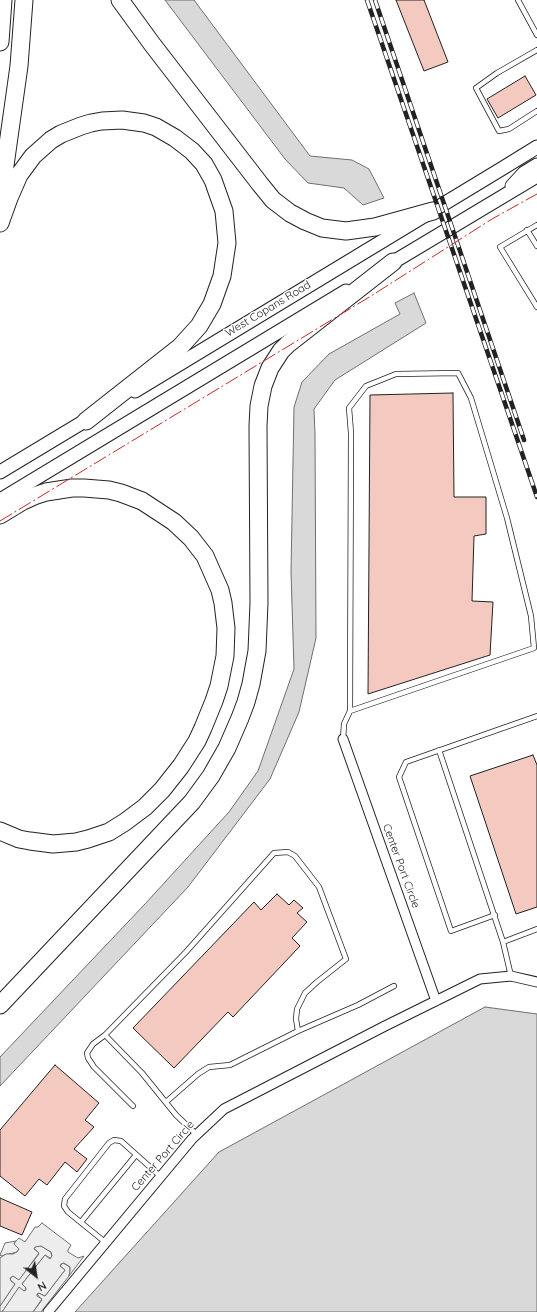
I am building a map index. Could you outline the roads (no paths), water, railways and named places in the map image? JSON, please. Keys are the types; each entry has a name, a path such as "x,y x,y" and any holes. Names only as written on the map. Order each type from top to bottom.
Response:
{"highway":[{"path":"0,42 3,0"},
{"path":"0,201 16,95 24,0"},
{"path":"120,0 260,184 273,200 290,213 322,228 346,231 375,227 433,211"},
{"path":"0,224 19,175 33,156 42,147 61,134 96,122 112,120 133,121 144,123 166,132 184,144 199,158 209,171 213,180 224,211 227,243 222,276 212,304 199,326 180,347 86,421"},
{"path":"0,1005 192,802 211,776 227,748 246,702 257,651 259,604 258,426 259,406 263,386 270,368 288,344 393,262"},
{"path":"0,515 34,496 46,492 72,488 109,490 142,501 174,522 202,551 211,567 220,590 226,628 225,656 219,686 203,728 193,748 181,766 162,790 145,807 109,832 88,840 76,842 53,844 30,841 0,831"}],"main road":[{"name":"West Copans Road","path":"0,472 537,147"},
{"path":"506,194 520,177 537,164"},
{"path":"0,500 537,176"}],"street":[{"name":"Center Port Circle","path":"343,739 436,1001"},
{"name":"Center Port Circle","path":"48,1312 196,1134 224,1109 480,979 511,976 537,982"}],"lane":[{"path":"518,0 537,35"},
{"path":"537,50 497,73 476,88 499,131 509,129 537,111"},
{"path":"537,224 500,246 537,307"},
{"path":"527,230 537,246"},
{"path":"343,739 344,724 350,711 351,433 349,408 366,386 396,374 458,373 471,398 507,518 531,616 534,648 350,711"},
{"path":"495,915 451,931 399,777 406,762 537,716"},
{"path":"439,750 495,915 511,976"},
{"path":"133,1106 94,1068 88,1058 87,1053 186,952 274,853 288,852 295,856 319,887 346,959 305,993 297,1009 296,1019 298,1031"},
{"path":"503,942 537,929"},
{"path":"166,1102 198,1074 209,1067 230,1065 394,986"},
{"path":"105,1035 142,1073 176,1115 196,1134"},
{"path":"105,1242 68,1212 64,1206 65,1199 109,1143 114,1140 121,1141 160,1176"},
{"path":"80,1222 136,1155"}],"railway":[{"path":"367,0 537,497"},
{"path":"375,0 524,440"}]}
